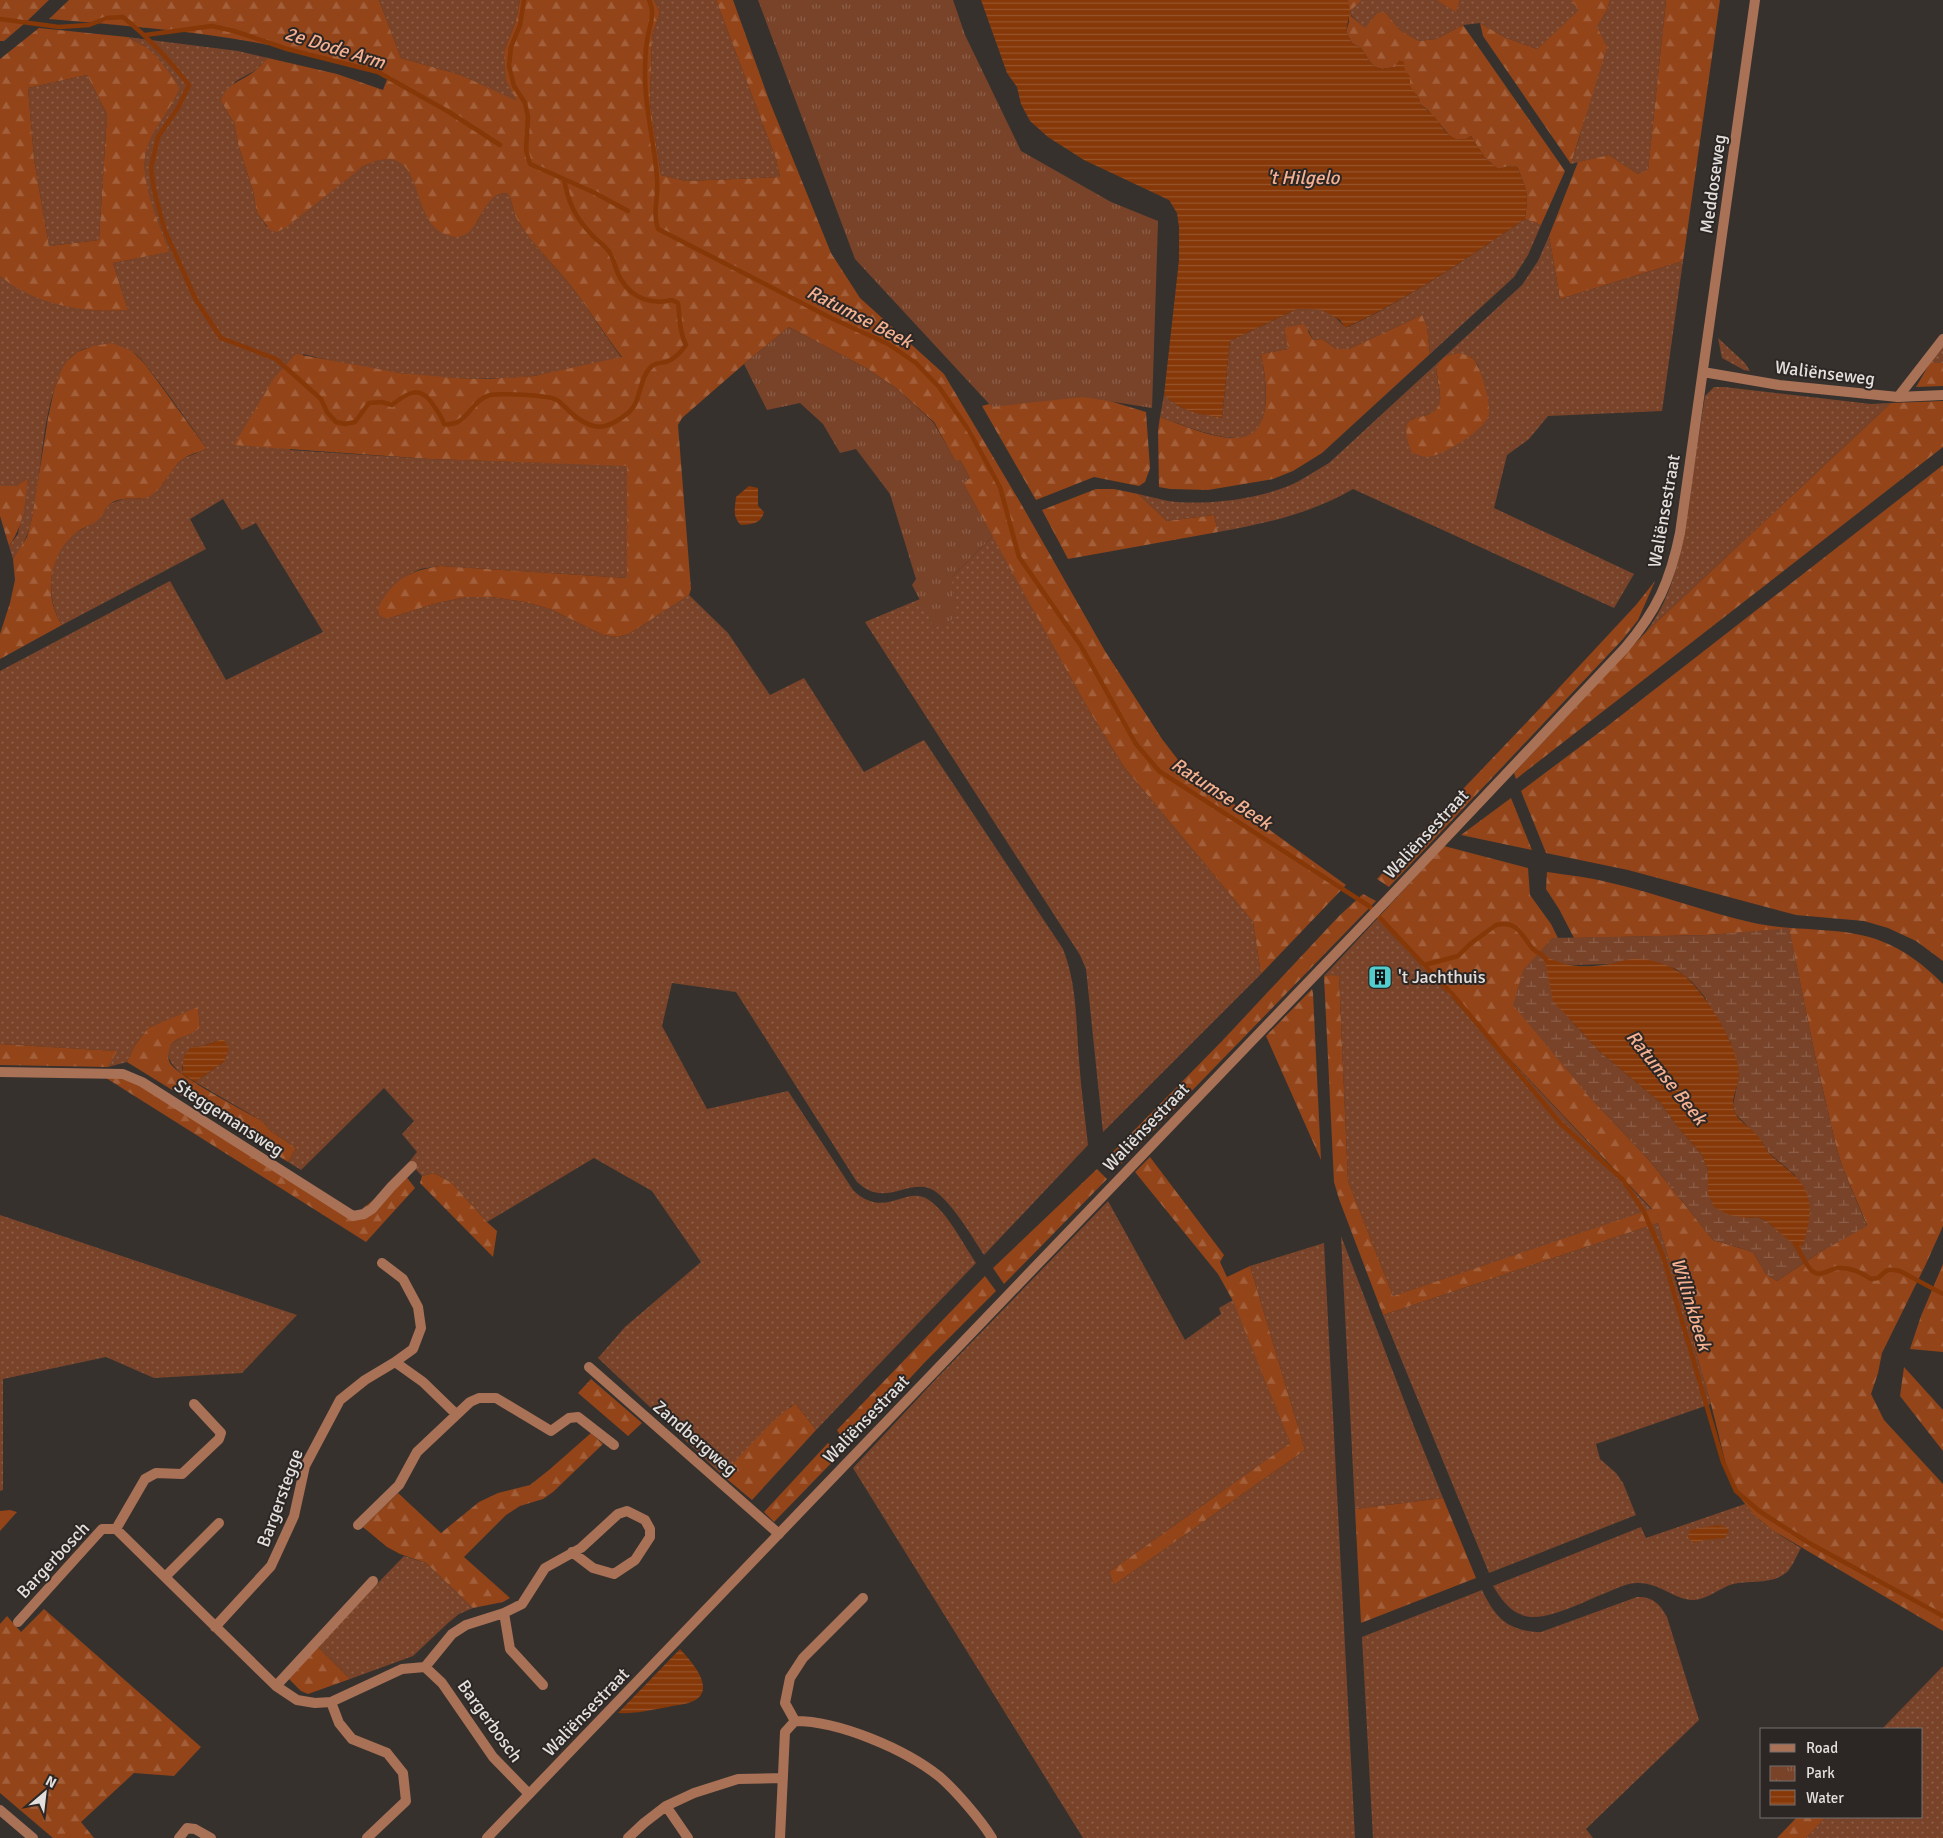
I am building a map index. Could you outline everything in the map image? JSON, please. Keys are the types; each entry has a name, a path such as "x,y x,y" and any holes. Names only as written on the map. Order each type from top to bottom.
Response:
{"street":[{"name":"Meddoseweg","path":"1703,372 1756,0"},
{"path":"1898,398 1943,339"},
{"name":"Waliënseweg","path":"1703,372 1779,384 1898,398 1943,395"},
{"name":"Waliënsestraat","path":"487,1838 1367,920 1625,648 1645,624 1667,583 1674,562 1703,372"},
{"name":"Steggemansweg","path":"0,1072 124,1074 142,1082 353,1216 364,1214 372,1209 412,1166"},
{"name":"Bargerstegge","path":"215,1627 272,1566 294,1516 306,1466 340,1400 365,1380 396,1362 413,1349 421,1328 418,1307 403,1279 382,1263"},
{"path":"396,1362 423,1382 456,1414"},
{"name":"Zandbergweg","path":"590,1367 779,1534"},
{"path":"358,1525 400,1485 417,1452 456,1414 470,1402 479,1398 496,1398 551,1431 569,1418 578,1417 614,1445"},
{"name":"Bargerbosch","path":"116,1529 145,1479 156,1473 182,1474 218,1438 221,1432 194,1404"},
{"path":"425,1667 452,1634 466,1624 504,1613 522,1604 544,1568 572,1552 581,1548 618,1514 627,1511 645,1520 650,1529 650,1537 636,1560 614,1574 593,1568 572,1552"},
{"path":"165,1577 219,1523"},
{"name":"Bargerbosch","path":"18,1622 102,1529 116,1529 276,1686 297,1700 315,1703 331,1702 402,1669 425,1667 442,1683 493,1757 529,1794"},
{"path":"276,1686 373,1581"},
{"path":"795,1721 785,1703 790,1678 804,1658 863,1598"},
{"path":"504,1613 510,1649 543,1685"},
{"path":"331,1702 339,1723 352,1739 387,1753 403,1772 406,1802 367,1838"},
{"path":"780,1838 785,1732 795,1721 811,1721 857,1733 897,1750 940,1777 983,1824 992,1838"},
{"path":"628,1838 644,1822 666,1806 694,1793 738,1779 782,1778"},
{"path":"666,1806 688,1838"},
{"path":"0,1810 33,1838"},
{"path":"179,1838 187,1828 195,1829 211,1838"}],"green space":[{"path":"0,0 49,0 4,41 0,41"},
{"path":"69,0 379,0 401,58 461,75 517,101 506,80 504,51 516,21 520,0 654,0 660,12 652,36 650,104 661,175 686,181 780,177 776,159 716,0 733,0 769,100 831,253 860,298 944,374 1105,651 1162,739 1182,765 1346,885 1261,974 1253,922 1124,767 1087,707 963,483 970,478 960,460 956,462 934,422 896,388 866,368 789,327 682,418 678,425 691,589 689,595 629,634 617,637 603,635 550,609 525,602 492,597 467,597 437,603 393,617 385,618 379,615 378,608 383,598 396,583 420,570 441,566 627,578 627,466 429,459 234,445 274,378 296,354 400,373 486,379 534,376 622,357 571,286 524,230 516,218 507,193 498,195 491,200 475,225 468,232 461,236 451,236 437,229 427,216 408,171 398,162 384,160 362,167 285,228 277,232 270,230 257,213 253,191 238,144 234,123 221,101 223,95 231,86 251,74 268,58 337,74 383,90 388,77 305,52 263,44 178,31 49,19"},
{"path":"379,0 520,0 516,21 504,51 518,102 461,75 401,58"},
{"path":"654,0 716,0 776,159 780,177 686,181 661,175 650,104 652,36 660,12"},
{"path":"758,0 953,0 965,35 1021,151 1111,202 1158,221 1152,408 1083,397 992,407 855,259"},
{"path":"1348,0 1362,0 1350,11 1351,16 1365,28 1376,14 1380,12 1386,13 1400,30 1419,41 1436,39 1463,25 1565,171 1541,225 1525,219 1526,190 1518,168 1513,165 1498,169 1485,158 1471,136 1466,139 1456,140 1450,136 1428,110 1420,104 1417,95 1411,89 1402,66 1398,63 1395,67 1382,69 1375,67 1361,48 1352,43 1346,32 1349,22"},
{"path":"1362,0 1436,0 1456,11 1460,0 1571,0 1580,10 1537,49 1504,37 1480,23 1463,25 1436,39 1419,41 1400,30 1386,13 1376,14 1365,29 1351,15 1350,10"},
{"path":"1436,0 1460,0 1456,12"},
{"path":"1571,0 1610,0 1607,10 1597,27 1607,47 1571,164 1483,36 1480,23 1504,37 1537,49 1579,10"},
{"path":"1610,0 1666,0 1648,171 1638,174 1609,155 1571,164 1587,110 1597,27 1607,10"},
{"path":"1666,0 1720,0 1683,261 1560,299 1549,236 1578,162 1609,155 1638,174 1648,170"},
{"path":"39,28 127,37 146,47 157,57 176,82 179,89 150,140 146,153 145,167 149,196 169,252 113,263 128,310 95,310 61,305 28,294 0,276 0,59","holes":["87,75 107,114 99,240 49,246 34,159 28,88"]},
{"path":"127,37 238,51 268,58 256,70 236,81 221,101 234,123 238,144 253,191 257,213 267,227 362,167 389,159 398,161 406,167 416,186 425,211 477,222 492,199 507,193 516,218 524,230 571,286 622,358 533,376 475,379 417,375 359,367 303,354 290,450 429,459 627,465 627,578 441,566 429,567 408,575 394,587 382,601 379,615 393,617 437,603 467,597 492,597 525,602 550,609 603,635 617,637 629,634 689,595 728,633 770,695 804,678 864,772 924,740 1063,949 1068,962 1073,990 1088,1145 984,1255 967,1228 938,1193 924,1187 917,1187 881,1193 870,1191 857,1182 736,992 672,983 662,1026 707,1109 788,1091 853,1190 865,1199 875,1202 885,1203 912,1196 920,1196 929,1200 949,1221 976,1263 816,1430 797,1405 791,1406 722,1475 598,1358 625,1327 701,1262 652,1191 594,1158 487,1222 452,1183 434,1173 422,1176 409,1162 417,1152 402,1134 414,1121 384,1088 301,1170 288,1162 296,1148 272,1132 262,1121 195,1082 224,1062 219,1040 203,1046 191,1047 182,1067 182,1074 173,1065 168,1051 176,1041 200,1027 198,1008 148,1028 135,1045 127,1062 108,1067 116,1051 0,1044 0,671 170,581 226,680 323,632 256,523 242,530 223,499 190,519 206,549 62,625 53,603 51,577 58,553 65,542 74,533 95,520 109,504 123,499 140,499 163,484 173,468 184,458 207,449 147,366 137,355 126,349 86,348 70,358 58,378 47,417 31,524 23,544 13,559 9,546 18,534 28,478 16,486 0,486 0,276 29,293 61,304 94,310 128,310 113,263 168,252 149,197 145,169 145,155 149,141 160,120 146,47"},
{"path":"87,75 107,114 99,240 49,246 34,159 28,88"},
{"path":"1525,219 1541,225 1528,255 1514,277 1430,354 1427,326 1422,315 1349,349 1336,349 1322,339 1313,340 1309,331 1284,328 1288,349 1261,354 1266,392 1263,419 1257,429 1248,436 1235,438 1216,435 1160,417 1164,395 1184,408 1222,418 1230,341 1297,309 1322,310 1332,314 1346,328 1415,291"},
{"path":"1549,236 1560,299 1683,261 1662,411 1548,416 1529,439 1507,455 1494,508 1634,574 1614,608 1353,489 1337,498 1304,511 1254,525 1218,532 1214,515 1167,521 1138,494 1168,501 1217,502 1253,497 1299,481 1329,463 1522,285 1538,261","holes":["1471,357 1479,367 1408,441 1412,419 1430,414 1435,411 1440,403 1437,370 1442,359"]},
{"path":"1422,315 1427,326 1430,354 1322,453 1293,471 1273,479 1208,490 1159,487 1158,431 1160,417 1218,436 1237,438 1249,435 1258,427 1266,404 1265,377 1261,354 1288,349 1284,328 1304,324 1313,340 1322,339 1336,349 1349,349"},
{"path":"789,327 866,368 896,388 933,422 956,461 960,460 970,478 963,483 993,536 952,577 955,618 935,628 912,585 916,579 890,494 856,449 840,453 823,424 800,403 767,410 744,364"},
{"path":"1718,338 1745,363 1750,371 1744,370 1722,358"},
{"path":"112,343 132,351 145,364 207,449 183,459 153,494 143,498 123,499 113,502 99,519 73,535 58,555 51,578 53,603 62,625 0,659 0,634 15,580 13,559 27,537 32,518 54,390 67,361 77,352 93,346"},
{"path":"1943,347 1943,363 1930,363"},
{"path":"1461,353 1472,358 1479,369 1487,395 1488,417 1470,436 1452,448 1427,457 1412,453 1406,428 1409,422 1433,412 1438,407 1440,392 1437,367 1448,356"},
{"path":"1930,363 1943,363 1943,386 1916,387"},
{"path":"1714,387 1871,404 1891,403 1645,633 1658,614 1675,572 1681,550 1705,396"},
{"path":"1041,394 1100,398 1146,412 1150,468 1145,482 1139,486 1094,477 1036,500 982,406"},
{"path":"1943,401 1943,447 1516,779 1514,773 1645,633 1891,403"},
{"path":"1943,465 1943,961 1916,941 1888,928 1864,921 1796,915 1628,870 1546,853 1521,791"},
{"path":"28,478 21,522 9,546 0,516 0,486 16,486"},
{"path":"1096,489 1114,489 1138,494 1167,521 1214,515 1218,532 1068,559 1042,510"},
{"path":"993,536 1087,707 1124,767 1253,922 1261,974 1103,1132 1086,969 1080,955 865,622 920,599 935,628 952,577"},
{"path":"1655,581 1638,620 1623,639 1389,887 1377,879 1528,721 1636,605"},
{"path":"1511,798 1532,850 1461,835"},
{"path":"1444,846 1528,868 1530,895 1551,924 1558,938 1552,938 1586,1093 1649,1160 1713,1240 1753,1252 1766,1274 1777,1281 1822,1251 1867,1225 1842,1166 1835,1142 1789,929 1708,935 1574,938 1546,889 1547,872 1626,886 1717,914 1754,923 1866,936 1890,945 1906,954 1922,965 1943,984 1943,1226 1882,1353 1871,1394 1884,1420 1943,1484 1943,1631 1772,1530 1754,1515 1738,1495 1728,1473 1711,1404 1658,1223 1383,1315 1334,1182 1324,976 1339,976 1348,1181 1393,1296 1652,1209 1377,919"},
{"path":"1363,894 1376,901 1117,1168 1107,1158 1223,1040 1339,916"},
{"path":"1377,919 1652,1210 1393,1296 1348,1181 1339,977 1324,976"},
{"path":"1789,928 1835,1142 1842,1166 1867,1226 1822,1251 1777,1281 1766,1274 1753,1252 1713,1240 1649,1160 1586,1093 1513,1005 1523,970 1552,938 1708,935","holes":["1544,955 1559,964 1611,964 1633,959 1656,962 1676,969 1692,982 1704,996 1730,1041 1739,1075 1733,1105 1735,1113 1762,1142 1768,1152 1795,1175 1807,1227 1803,1245 1798,1247 1766,1221 1757,1217 1748,1218 1708,1194 1708,1170 1702,1155 1676,1125 1661,1103 1600,1052 1553,1001"]},
{"path":"1312,989 1313,993 1321,1160 1266,1036"},
{"path":"198,1007 200,1027 171,1045 168,1054 170,1063 185,1076 262,1121 272,1132 296,1148 288,1162 127,1062 135,1045 148,1028"},
{"path":"0,1044 117,1051 108,1067 0,1065"},
{"path":"106,1078 129,1078 353,1216 405,1175 415,1188 366,1242"},
{"path":"1150,1157 1224,1255 1220,1262 1227,1277 1250,1266 1305,1450 1114,1585 1109,1572 1290,1443 1233,1301 1218,1274 1135,1172"},
{"path":"1097,1169 1107,1179 1004,1284 993,1268"},
{"path":"434,1173 452,1183 497,1231 493,1257 420,1183 422,1176"},
{"path":"1108,1201 1185,1340 1221,1314 1219,1308 1233,1300 1290,1443 1109,1572 1114,1585 1305,1450 1250,1266 1324,1243 1355,1838 1083,1838 853,1468"},
{"path":"0,1215 297,1315 242,1373 154,1378 106,1357 3,1379 3,1490 0,1491"},
{"path":"1658,1223 1711,1404 1596,1444 1600,1459 1616,1473 1623,1483 1636,1515 1489,1573 1383,1315"},
{"path":"1341,1236 1415,1429 1443,1498 1355,1509"},
{"path":"1943,1264 1943,1352 1910,1349 1921,1316"},
{"path":"985,1276 996,1291 925,1362 847,1446 837,1430"},
{"path":"1904,1367 1943,1410 1943,1451 1900,1396"},
{"path":"591,1379 642,1423 628,1436 578,1393"},
{"path":"796,1404 816,1430 752,1500 722,1475 770,1425"},
{"path":"591,1433 603,1444 553,1492 543,1499 520,1506 506,1515 464,1557 510,1598 503,1602 473,1608 426,1563 400,1554 387,1547 363,1527 398,1493 441,1533 479,1502 498,1493 530,1485"},
{"path":"828,1443 840,1454 774,1522 764,1512"},
{"path":"1443,1498 1476,1578 1361,1623 1355,1509"},
{"path":"1745,1504 1778,1534 1801,1548 1790,1569 1776,1578 1733,1584 1697,1600 1684,1599 1645,1583 1634,1583 1619,1587 1553,1614 1531,1617 1513,1610 1505,1603 1493,1586 1641,1527 1646,1538"},
{"path":"10,1510 17,1512 0,1531 0,1511"},
{"path":"404,1556 426,1563 473,1608 459,1614 413,1656 350,1679 317,1646"},
{"path":"1482,1590 1492,1609 1504,1622 1530,1631 1541,1632 1637,1597 1651,1599 1667,1617 1699,1720 1586,1829 1593,1838 1373,1838 1362,1637"},
{"path":"44,1609 201,1747 174,1776 134,1773 81,1822 94,1838 53,1838 0,1793 0,1624 7,1616 21,1632"},
{"path":"317,1646 350,1679 308,1694 301,1691 287,1677"},
{"path":"1943,1666 1943,1838 1806,1838 1825,1818 1923,1818 1923,1728 1883,1728"},
{"path":"1796,1818 1825,1818 1806,1838 1777,1838"}],"water":[{"name":"'t Hilgelo","path":"981,0 1348,0 1350,10 1346,32 1352,43 1361,48 1375,67 1382,69 1395,67 1399,60 1404,62 1405,71 1410,76 1410,86 1420,100 1420,104 1434,116 1451,137 1460,140 1471,136 1485,158 1498,169 1513,165 1518,168 1526,190 1525,219 1415,291 1345,328 1340,320 1322,310 1297,309 1230,341 1222,418 1184,409 1164,395 1179,260 1177,213 1169,200 1084,160 1048,137 1030,121 1021,104 1017,87 1007,73"},
{"path":"749,486 758,488 758,506 764,512 758,521 752,524 741,525 735,516 736,497"},
{"path":"1544,955 1568,965 1576,966 1610,964 1629,959 1649,960 1676,970 1696,988 1717,1016 1733,1048 1739,1075 1733,1102 1736,1115 1758,1136 1768,1152 1794,1175 1806,1191 1810,1208 1803,1245 1798,1248 1766,1221 1757,1217 1748,1218 1729,1215 1714,1207 1708,1194 1708,1170 1702,1155 1676,1125 1661,1103 1600,1052 1553,1001"},
{"path":"224,1040 229,1048 224,1062 195,1082 182,1074 184,1056 191,1047 203,1046"},
{"path":"1716,1525 1724,1526 1729,1530 1725,1538 1693,1543 1688,1537 1690,1530"},
{"path":"680,1649 696,1668 700,1676 703,1691 699,1697 683,1704 637,1712 618,1713"}],"waterway":[{"name":"Ratumse Beek","path":"0,19 59,27 89,25 107,18 123,17 150,40 174,66 189,85 179,106 158,137 151,168 154,190 165,231 196,300 221,338 276,359 321,399 327,412 336,422 345,424 355,422 369,403 382,402 392,405 404,396 414,392 424,395 429,399 444,424 458,422 483,398 495,394 512,394 555,399 584,422 598,427 605,426 620,419 636,403 644,377 652,366 672,359 686,345 681,330 678,303 672,300 651,301 632,292 620,278 608,250 591,234 576,215 570,202 564,179 530,164 526,150 528,117 525,103 514,86 509,66 511,47 520,25 524,0"},
{"name":"Ratumse Beek","path":"649,0 652,15 646,50 645,89 656,166 656,222 658,229 829,317 888,344 916,363 939,387 968,429 1000,487 1019,557 1081,646 1136,744 1159,771 1369,906 1424,965 1458,956 1470,944 1496,925 1504,924 1515,927 1534,950 1546,960"},
{"name":"2e Dode Arm","path":"145,35 212,26 234,31 287,49 378,72 449,112 500,145"},
{"path":"564,179 628,211"},
{"name":"Willinkbeek","path":"1424,965 1453,995 1561,1124 1623,1180 1644,1212 1663,1256 1723,1462 1736,1491 1759,1511 1809,1543 1943,1616"},
{"name":"Ratumse Beek","path":"1795,1244 1807,1265 1815,1273 1847,1268 1860,1272 1871,1279 1878,1278 1887,1270 1895,1270 1943,1294"}],"place":[{"name":"'t Jachthuis","path":"1380,977"}]}
